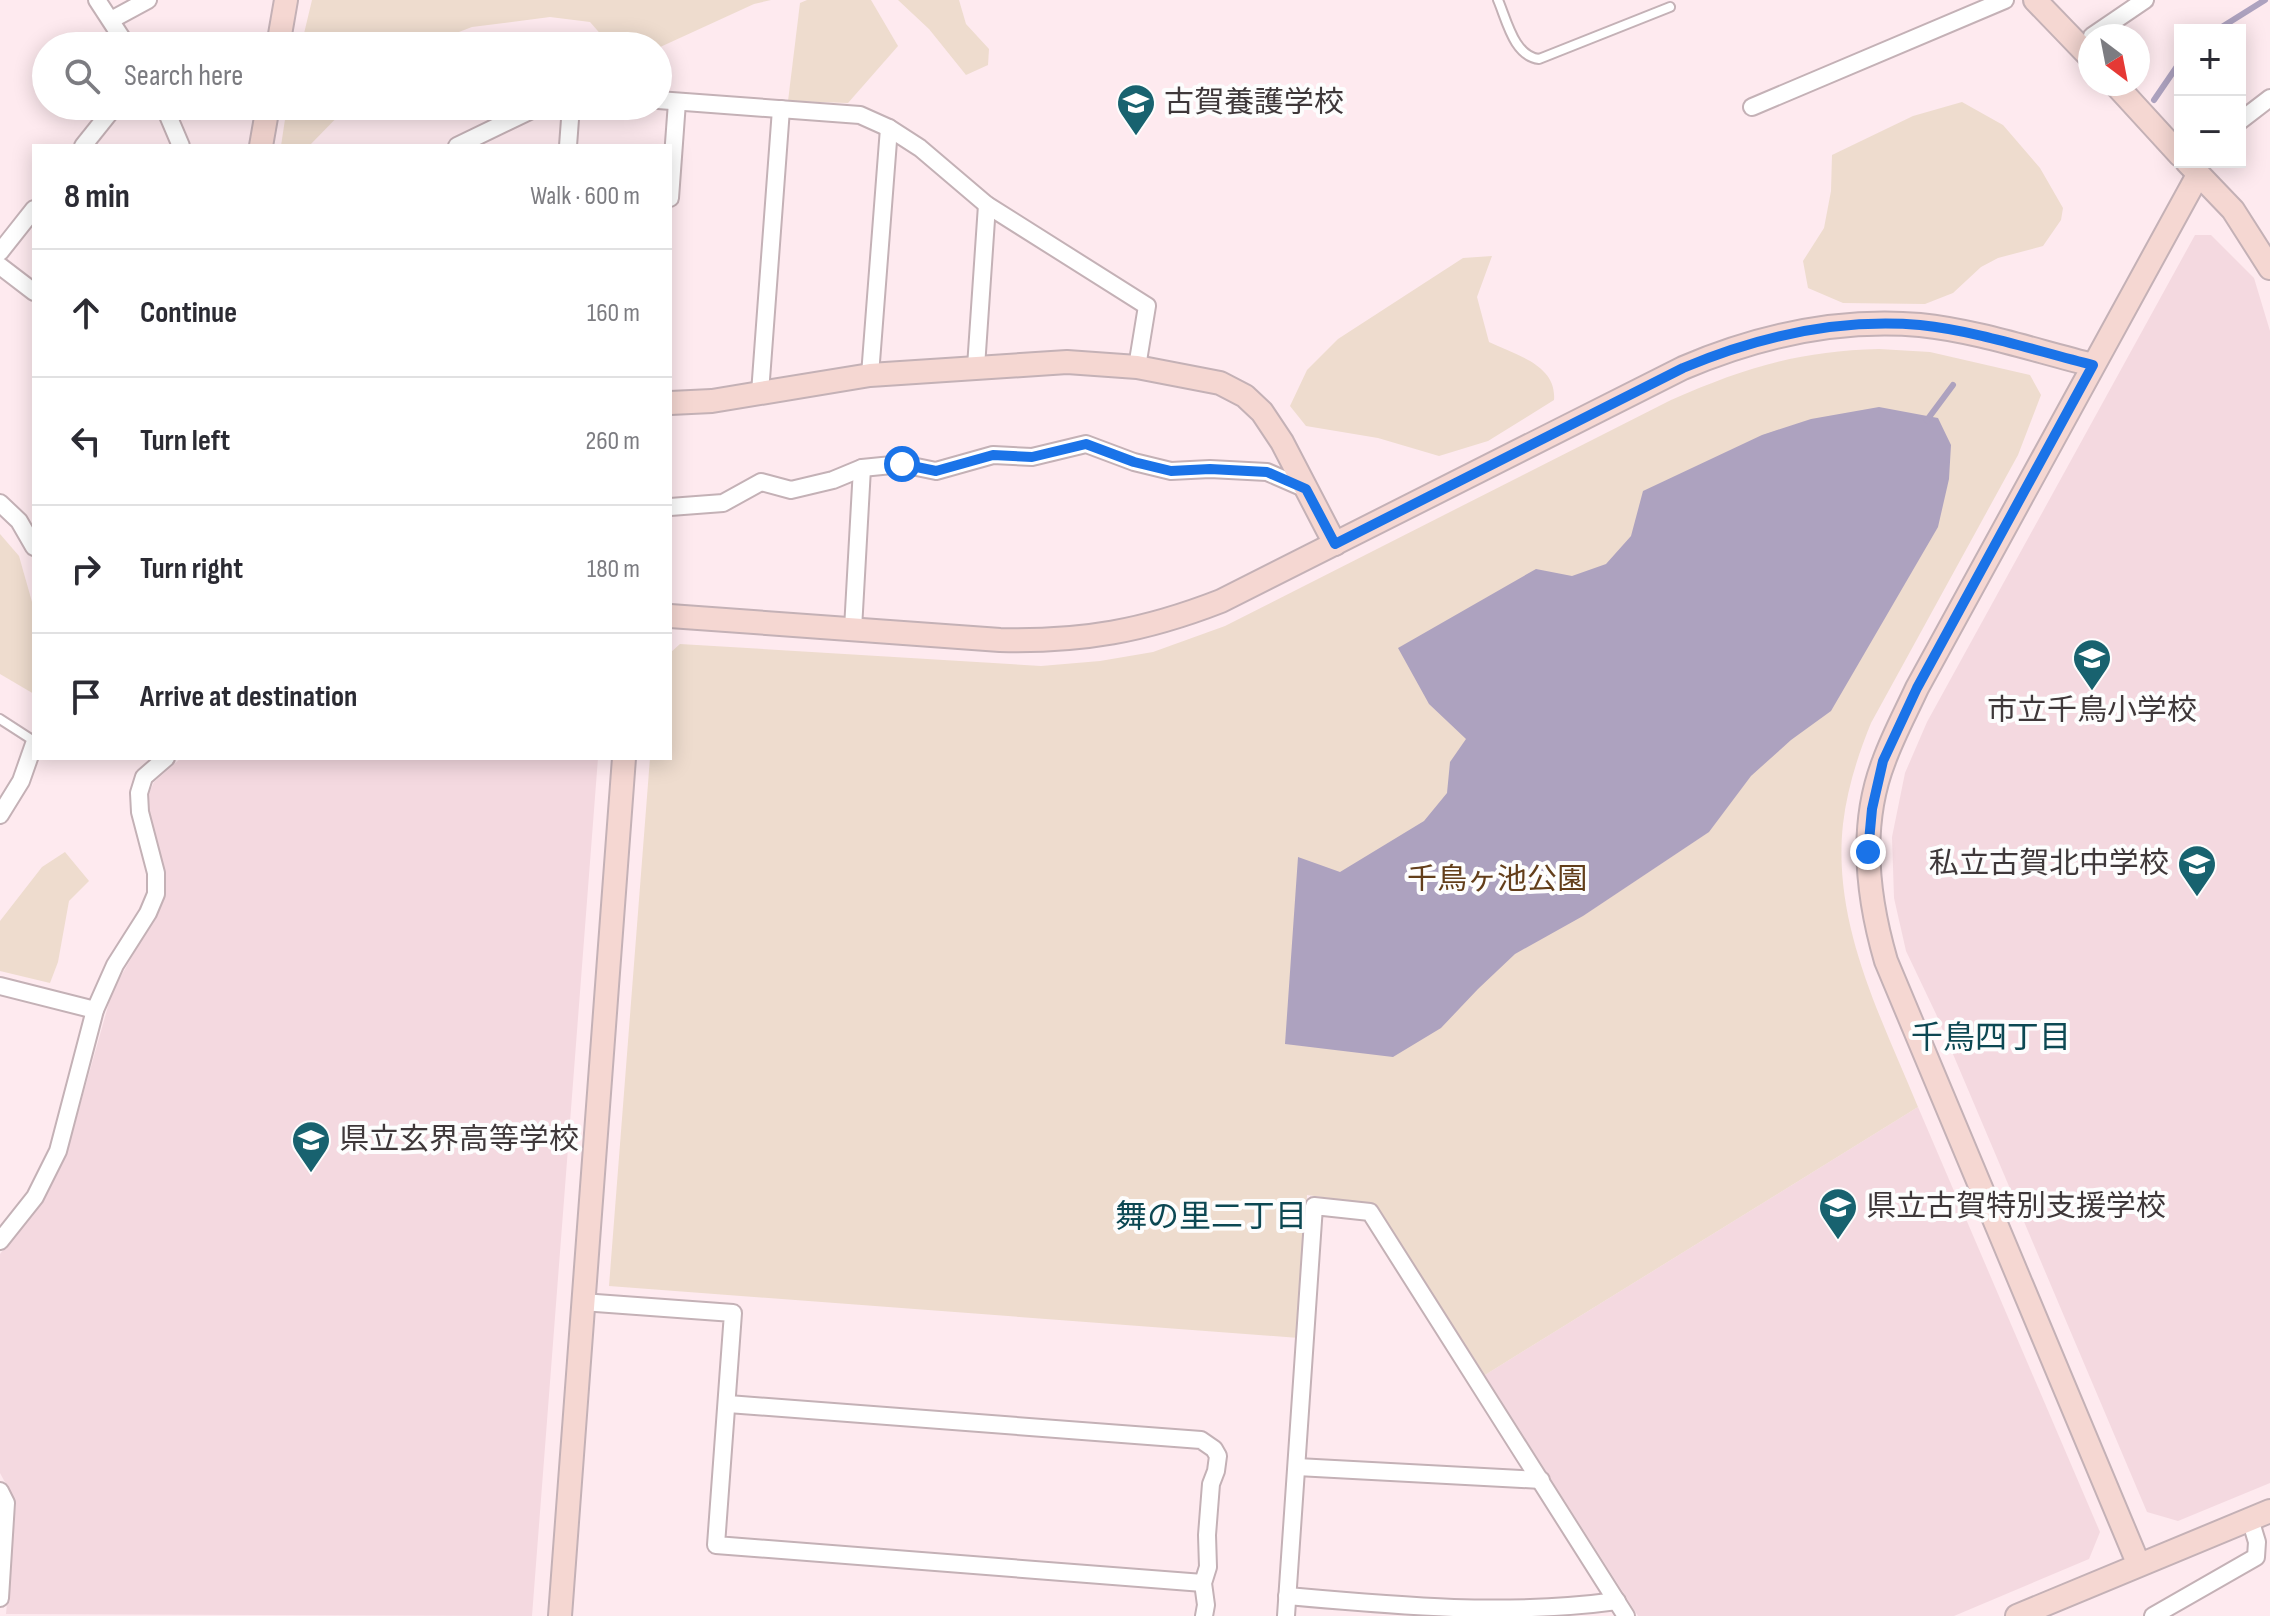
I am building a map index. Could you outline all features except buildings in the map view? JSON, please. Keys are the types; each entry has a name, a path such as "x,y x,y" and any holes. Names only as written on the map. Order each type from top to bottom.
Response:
{"street":[{"path":"97,0 118,32"},
{"path":"111,20 148,0"},
{"path":"280,32 286,0"},
{"path":"1752,107 2005,0"},
{"path":"2035,0 2078,36"},
{"path":"2114,24 2145,0"},
{"path":"2126,96 2174,148"},
{"path":"2246,116 2270,98"},
{"path":"672,101 860,115 889,128 920,148 987,205 1147,306 1137,367"},
{"path":"672,171 677,102"},
{"path":"760,393 781,109"},
{"path":"85,144 104,120"},
{"path":"170,120 180,144"},
{"path":"261,144 266,120"},
{"path":"461,144 511,120"},
{"path":"568,144 570,120"},
{"path":"870,375 889,128"},
{"path":"2138,1563 1886,961 1871,903 1868,876 1872,809 1883,761 1917,688 2093,365 2192,169 2233,210 2270,267"},
{"path":"976,367 987,205"},
{"path":"0,252 32,212"},
{"path":"0,266 32,290"},
{"path":"672,616 1037,641 1115,634 1174,620 1221,601 1683,368 1730,348 1791,331 1851,325 1920,325 2093,365"},
{"path":"672,403 712,401 870,375 1067,362 1137,367 1220,383 1245,396 1262,412 1282,442 1335,544"},
{"path":"672,507 723,503 761,482 791,490 833,480 862,468 902,464 936,471 993,455 1032,457 1086,444 1134,462 1171,471 1210,469 1267,472 1306,489"},
{"path":"853,629 862,468"},
{"path":"0,503 19,521 32,544"},
{"path":"0,815 21,781 32,748"},
{"path":"0,1241 35,1197 58,1151 95,1010 115,965 148,913 156,894 156,873 140,812 139,793 144,777 164,760"},
{"path":"560,1616 624,760"},
{"path":"0,986 95,1010"},
{"path":"1286,1616 1314,1206 1370,1212 1621,1609"},
{"path":"582,1302 733,1313 716,1545 1203,1583"},
{"path":"728,1404 1201,1440 1218,1456 1211,1484 1208,1567 1203,1583 1204,1616"},
{"path":"1297,1467 1541,1480"},
{"path":"0,1491 6,1503 0,1598"},
{"path":"2023,1615 2138,1563 2260,1515 2256,1557 2153,1616"},
{"path":"1287,1596 1463,1611 1621,1609"}],"lane":[{"path":"1498,0 1520,51 1530,58 1539,59 1670,7"},
{"path":"0,719 32,741"}],"shaded area":[{"path":"2195,235 2211,235 2254,278 2270,331 2270,1483 2178,1521 2147,1512 1936,1014 1906,951 1894,898 1892,837 1905,773 1927,722"},
{"path":"1879,407 1938,418 1951,445 1949,479 1938,527 1831,711 1791,740 1751,776 1709,832 1583,916 1515,954 1441,1028 1393,1057 1285,1044 1298,857 1340,872 1424,821 1447,793 1450,762 1466,739 1429,704 1398,648 1536,569 1572,576 1606,564 1631,536 1643,491 1762,435 1811,419"},
{"name":"県立玄界高等学校","path":"179,760 598,760 532,1616 6,1614 16,1503 0,1473 0,1254 42,1200 68,1148 112,992 163,902 165,878 148,809 148,795 154,782"},
{"name":"県立古賀特別支援学校","path":"1918,1107 2100,1532 2089,1559 1954,1616 1638,1616 1485,1375"}],"green space":[{"path":"312,0 771,0 754,4 672,42 672,32 599,32 590,22 550,17 472,27 459,32 304,32"},
{"path":"807,0 871,0 898,46 848,103 788,101 800,3"},
{"path":"898,0 959,0 966,24 989,49 988,65 966,75 929,29"},
{"path":"1962,102 2003,125 2040,168 2063,208 2061,220 2043,246 1998,258 1981,267 1953,293 1925,304 1843,303 1808,288 1803,261 1824,228 1831,191 1832,155 1913,116"},
{"path":"285,120 334,120 311,144 281,144"},
{"path":"1492,256 1477,297 1489,342 1542,370 1553,388 1554,400 1488,441 1439,456 1378,438 1306,426 1290,406 1307,370 1338,339 1463,258"},
{"name":"千鳥ヶ池公園","path":"1850,350 1930,352 2030,375 2041,395 2018,455 1871,723 1854,772 1845,811 1842,861 1852,934 1875,1004 1918,1107 1485,1375 1374,1204 1307,1195 1299,1338 609,1286 650,760 672,760 672,651 680,644 1041,666 1153,652 1225,626 1671,400 1772,363"},
{"path":"0,534 19,556 32,602 32,693 0,674"},
{"path":"65,852 89,881 69,901 58,962 50,983 0,971 0,921 42,867"}],"waterway":[{"path":"2227,24 2265,0"},
{"path":"2154,100 2174,71"},
{"path":"1927,420 1953,385"}],"place":[{"name":"古賀養護学校","path":"1136,137"},
{"name":"市立千鳥小学校","path":"2092,692"},
{"name":"私立古賀北中学校","path":"2197,898"},
{"name":"県立玄界高等学校","path":"311,1174"},
{"name":"県立古賀特別支援学校","path":"1838,1241"}],"district":[{"name":"千鳥四丁目","path":"1991,1038"},
{"name":"舞の里二丁目","path":"1211,1217"}],"route":[{"path":"902,464 936,471 993,455 1032,457 1086,444 1134,462 1171,471 1210,469 1267,472 1306,489 1335,544 1683,368 1730,348 1791,331 1851,325 1920,325 2093,365 1917,688 1883,761 1872,809 1868,852"}]}
